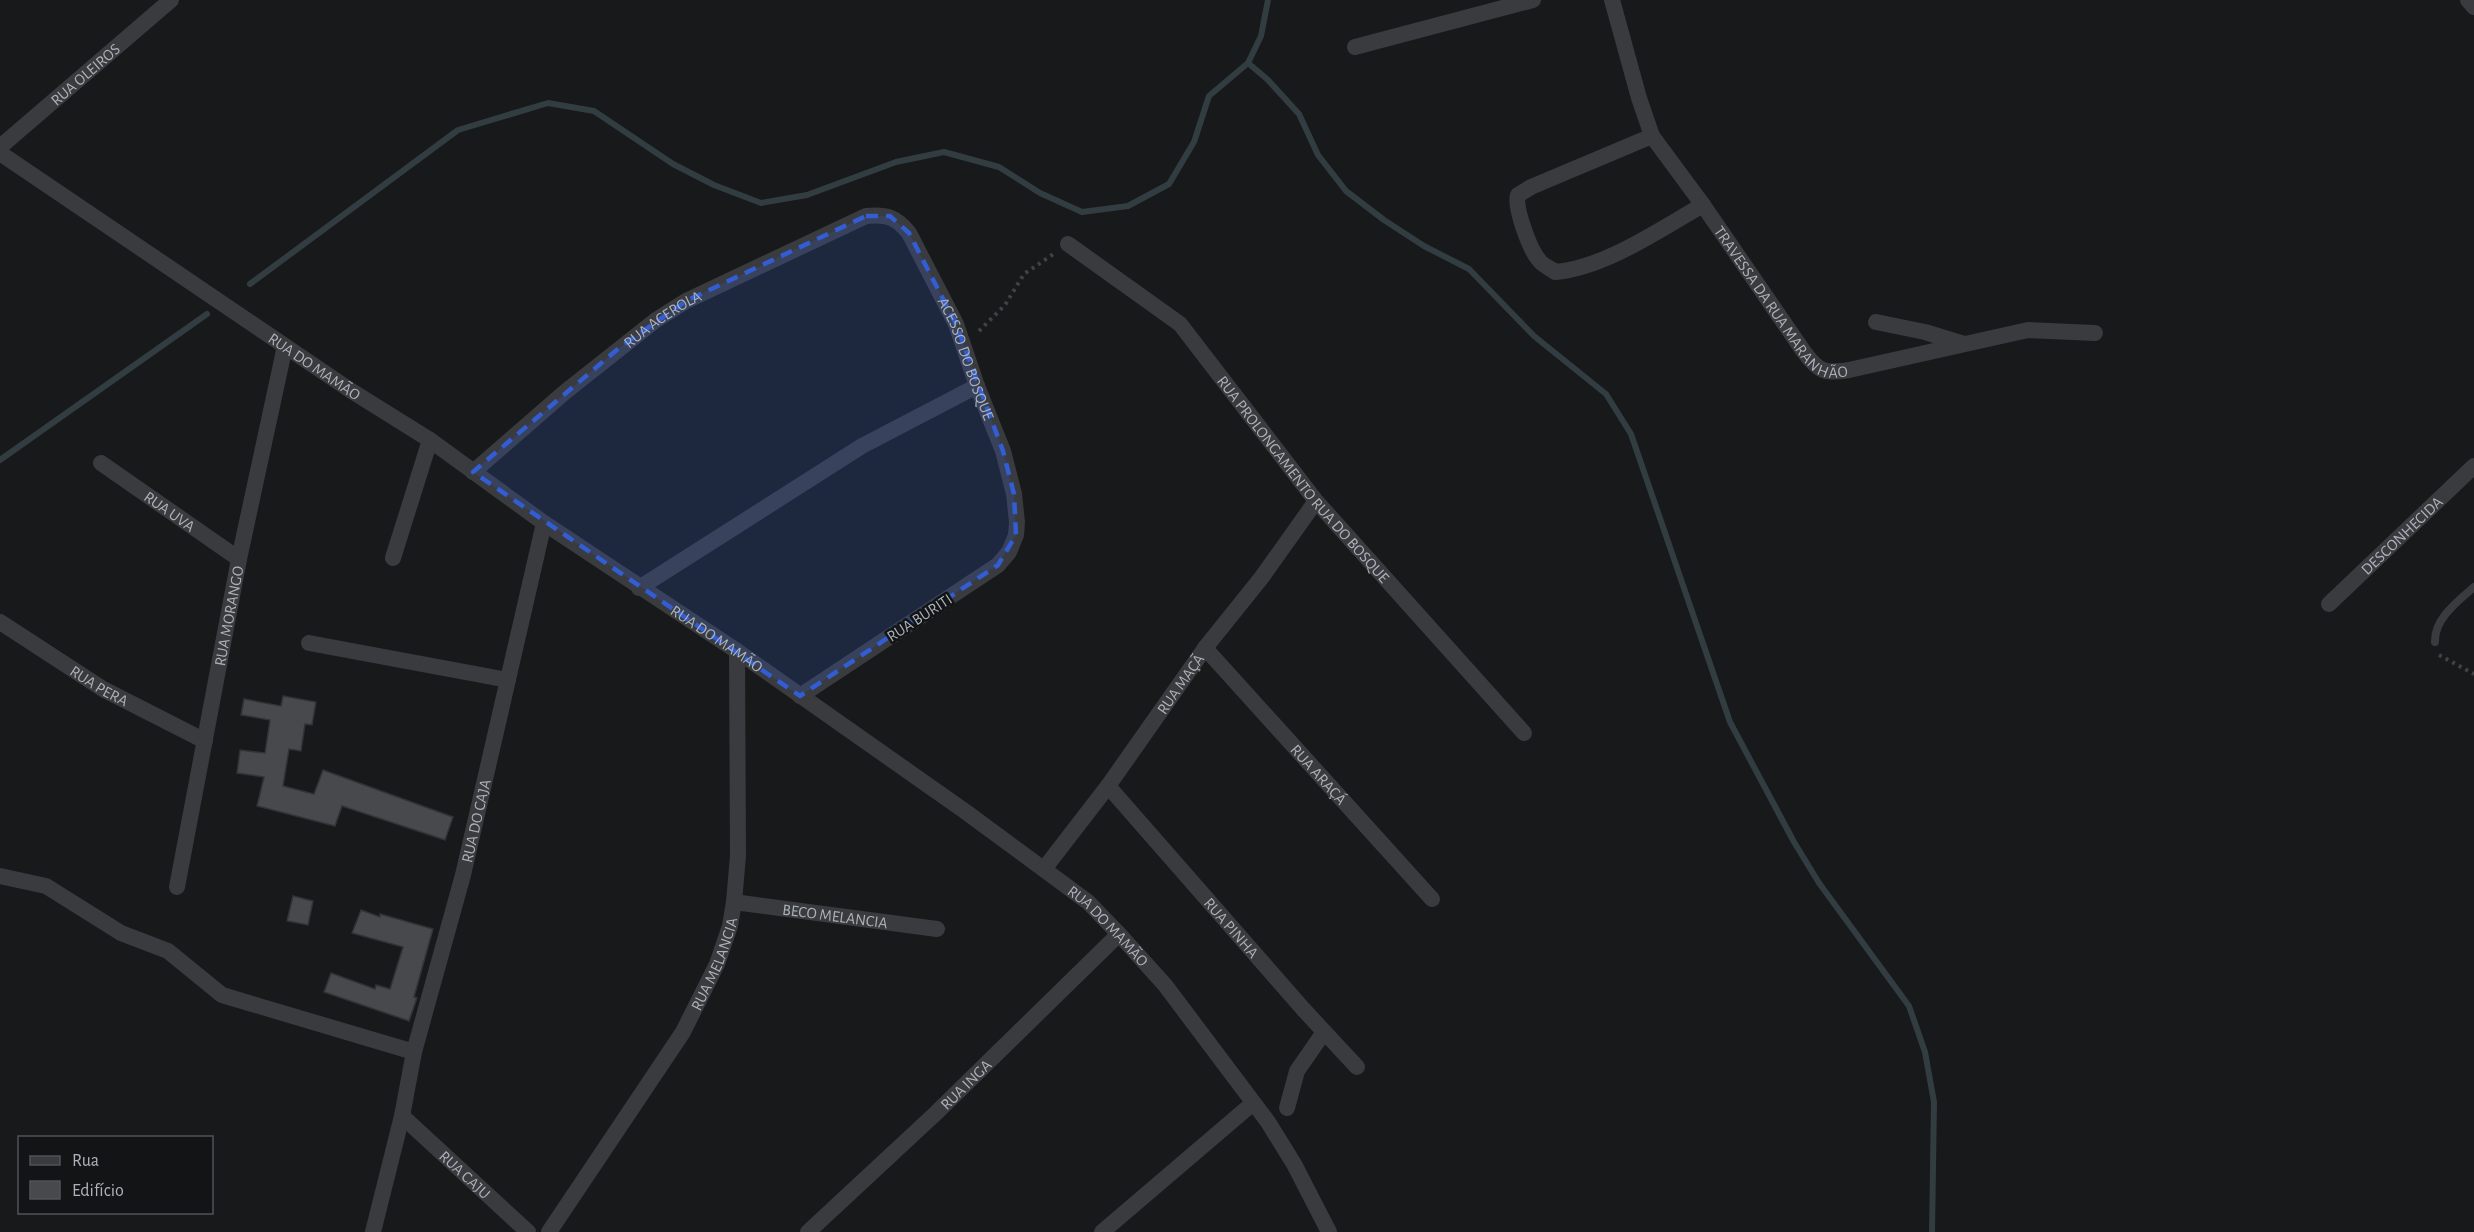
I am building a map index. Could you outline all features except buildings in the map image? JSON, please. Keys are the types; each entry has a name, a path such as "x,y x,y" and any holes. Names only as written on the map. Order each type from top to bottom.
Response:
{"street":[{"name":"RUA OLEIROS","path":"0,147 171,0"},
{"path":"1355,47 1533,0"},
{"name":"TRAVESSA DA RUA MARANHÃO","path":"1611,0 1652,136 1703,205 1804,352 1822,371 1830,373 1849,370 2028,330 2095,333"},
{"path":"2468,0 2474,7"},
{"path":"1652,136 1531,187 1518,195 1516,200 1521,221 1539,260 1555,272 1589,266 1703,205"},
{"name":"RUA DO MAMÃO","path":"0,153 285,346 430,440 544,523 737,651 1088,902 1165,985 1252,1104 1268,1122 1294,1164 1329,1232"},
{"name":"ACESSO DO BOSQUE","path":"881,214 900,222 909,233 956,324 977,386 1003,451 1014,494 1017,522"},
{"name":"RUA ACEROLA","path":"473,472 566,392 656,320 686,301 866,216 881,214"},
{"name":"RUA PROLONGAMENTO RUA DO BOSQUE","path":"1068,244 1180,324 1316,501 1524,733"},
{"path":"1876,322 1925,332 1965,344"},
{"name":"RUA MORANGO","path":"177,887 239,559 285,346"},
{"path":"639,588 862,446 977,386"},
{"path":"393,558 430,440"},
{"name":"RUA UVA","path":"101,463 239,559"},
{"name":"DESCONHECIDA","path":"2329,604 2474,466"},
{"name":"RUA MAÇÃ","path":"1044,869 1108,786 1205,648 1262,577 1316,501"},
{"name":"RUA BURITI","path":"800,696 998,565 1009,552 1016,535 1017,522"},
{"name":"RUA DO CAJA","path":"373,1232 402,1116 414,1052 463,874 544,523"},
{"name":"RUA PERA","path":"0,622 103,689 205,741"},
{"path":"309,643 508,680"},
{"name":"RUA ARAÇÁ","path":"1205,648 1432,899"},
{"name":"RUA MELANCIA","path":"549,1232 649,1086 683,1032 717,964 730,926 738,856 737,651"},
{"name":"RUA PINHA","path":"1108,786 1357,1067"},
{"path":"0,876 46,886 121,933 168,951 222,995 414,1052"},
{"name":"BECO MELANCIA","path":"734,902 937,929"},
{"name":"RUA INGA","path":"808,1232 935,1114 1119,934"},
{"path":"1287,1108 1297,1071 1324,1032"},
{"path":"1104,1231 1252,1104"},
{"name":"RUA CAJU","path":"402,1116 528,1232"}],"lane":[{"path":"2435,642 2435,633 2443,618 2474,587"}],"path":[{"path":"979,331 1005,305 1024,274 1068,244"},
{"path":"2435,642 2439,656 2474,674"}],"highlighted area":[{"path":"866,216 890,216 909,233 956,324 1003,451 1014,494 1016,535 998,565 800,696 473,472 619,348 686,301"}],"waterway":[{"path":"250,284 458,130 548,103 594,111 673,164 714,185 761,203 807,195 896,162 944,152 999,167 1040,193 1082,212 1128,206 1169,184 1194,142 1209,96 1248,63 1261,36 1268,0"},
{"path":"1248,63 1267,79 1299,114 1318,155 1346,191 1384,220 1424,246 1469,269 1534,336 1606,394 1631,434 1730,722 1794,842 1819,883 1909,1006 1925,1052 1934,1102 1932,1232"},
{"path":"0,460 207,314"}]}
